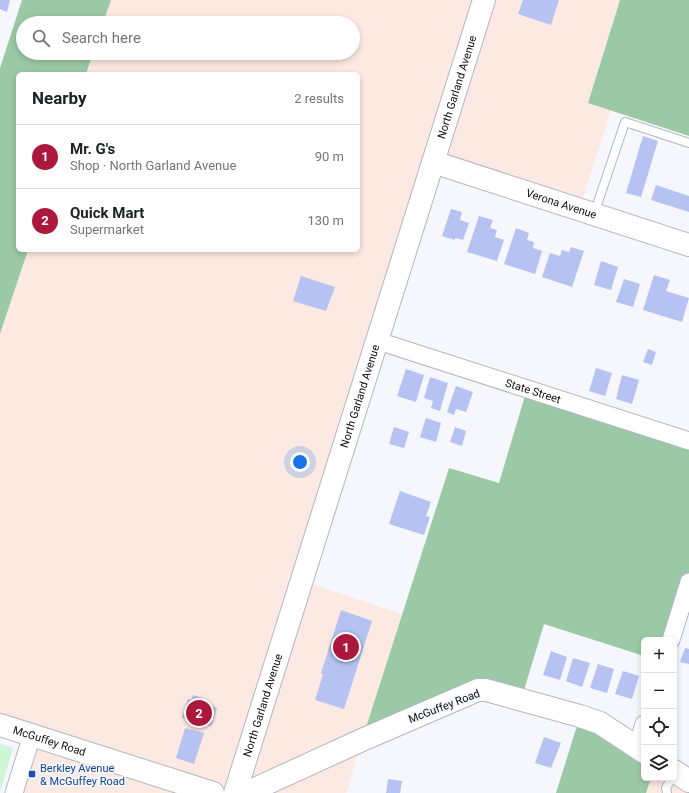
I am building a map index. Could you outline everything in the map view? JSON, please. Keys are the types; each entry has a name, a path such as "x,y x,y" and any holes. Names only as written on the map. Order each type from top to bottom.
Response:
{"street":[{"name":"North Garland Avenue","path":"235,793 484,0"},
{"name":"Verona Avenue","path":"433,162 689,245"},
{"name":"State Street","path":"378,341 689,441"},
{"path":"672,637 689,582"},
{"name":"McGuffey Road","path":"246,793 362,740 478,690 486,690 600,723 640,749"},
{"name":"McGuffey Road","path":"0,725 213,793"},
{"path":"14,793 32,735"}],"lane":[{"path":"594,215 624,122 689,143"},
{"path":"667,793 666,788 672,781"}],"shaded area":[{"path":"111,0 620,0 588,102 611,110 579,210 434,162 302,581 402,614 346,793 14,793 32,735 0,725 0,334 27,252 360,252 360,72 87,72 91,60 360,60 360,16 105,16"},
{"path":"677,779 689,781 689,793 646,793 650,781 677,781"}],"green space":[{"path":"22,0 111,0 105,16 17,16"},
{"path":"620,0 689,0 689,136 588,103"},
{"path":"16,19 16,60 91,60 87,72 16,72 16,252 27,252 0,334 0,68"},
{"path":"527,389 689,441 689,582 672,637 641,637 641,655 544,624 521,700 486,690 362,740 449,468 499,483"},
{"path":"580,716 641,750 641,781 650,781 646,793 556,793"},
{"path":"0,744 13,748 0,792"}],"building":[{"path":"0,0 10,0 7,12 0,9"},
{"path":"523,0 559,0 551,25 518,14"},
{"path":"643,136 658,141 641,197 626,193"},
{"path":"656,185 689,196 689,212 651,200"},
{"path":"451,209 462,212 460,220 469,223 463,240 455,238 455,240 442,236"},
{"path":"479,216 493,220 490,228 497,230 495,237 504,240 497,261 467,252"},
{"path":"516,228 529,233 527,240 534,242 533,248 542,251 535,274 504,264"},
{"path":"571,247 584,251 572,287 542,277 550,253 560,256 562,250 569,252"},
{"path":"601,261 618,267 611,290 594,285"},
{"path":"654,275 670,280 666,291 689,298 682,322 643,310"},
{"path":"301,276 335,287 326,311 293,301"},
{"path":"624,279 640,284 633,307 616,302"},
{"path":"648,349 656,352 652,365 643,362"},
{"path":"596,368 612,373 605,396 589,391"},
{"path":"406,369 424,375 416,402 397,396"},
{"path":"622,375 639,380 632,404 616,399"},
{"path":"430,377 448,383 440,411 431,408 433,401 424,398"},
{"path":"456,386 473,392 466,412 456,409 454,415 447,412"},
{"path":"426,418 441,423 436,442 420,437"},
{"path":"394,427 409,432 404,448 389,444"},
{"path":"455,427 466,431 462,446 450,442"},
{"path":"400,491 431,502 426,516 430,517 424,535 389,524"},
{"path":"341,610 372,621 344,709 315,700 323,674 321,673"},
{"path":"685,648 689,649 689,664 680,662"},
{"path":"551,651 567,657 560,680 543,675"},
{"path":"573,658 590,663 582,687 566,681"},
{"path":"598,664 614,669 607,693 590,688"},
{"path":"623,671 639,676 632,699 615,694"},
{"path":"193,695 202,698 201,702 217,708 211,726 205,725 204,727 182,718 188,699 191,700"},
{"path":"185,728 204,733 194,764 176,758"},
{"path":"544,737 561,743 551,768 535,763"},
{"path":"388,779 402,781 400,793 386,793"}],"place":[{"name":"Mr. G's","path":"346,647"},
{"name":"Quick Mart","path":"199,713"},
{"name":"Berkley Avenue & McGuffey Road","path":"32,774"}]}
